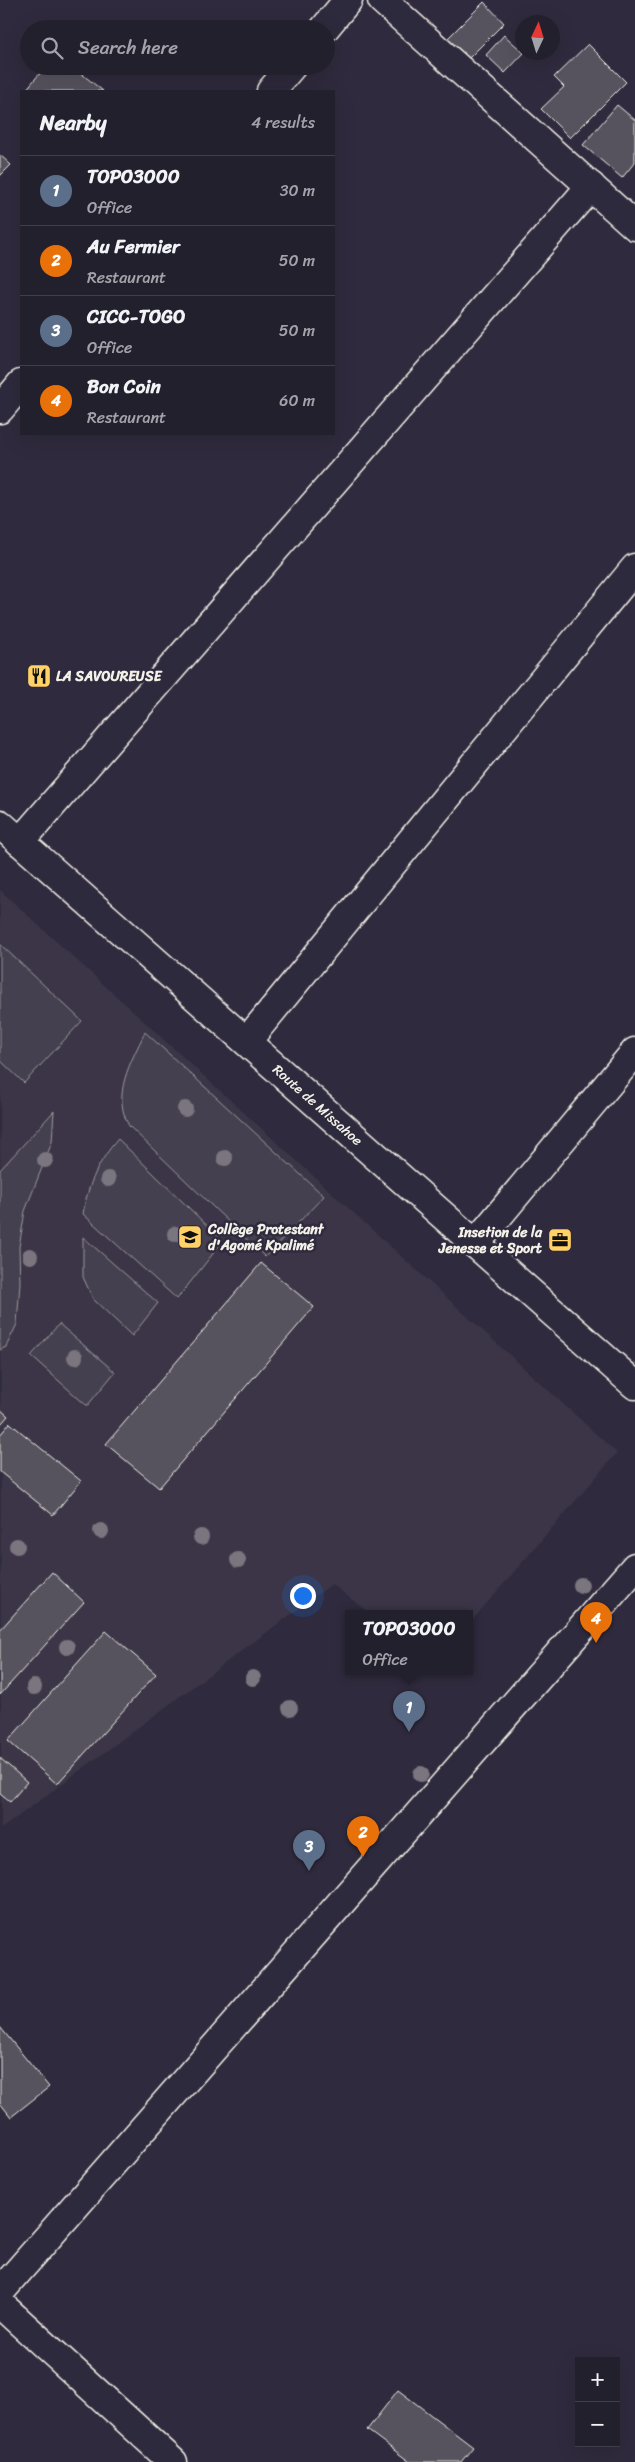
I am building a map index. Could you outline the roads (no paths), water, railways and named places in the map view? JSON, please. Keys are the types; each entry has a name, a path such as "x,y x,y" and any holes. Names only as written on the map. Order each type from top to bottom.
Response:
{"street":[{"path":"331,20 348,0"},
{"path":"382,0 635,226"},
{"path":"272,90 284,75"},
{"path":"20,842 591,186"},
{"path":"0,409 20,385"},
{"path":"247,1041 635,568"},
{"name":"Route de Missahoe","path":"0,824 635,1385"},
{"path":"475,1244 635,1052"},
{"path":"0,2292 635,1568"},
{"path":"0,2304 174,2462"}],"place":[{"name":"LA SAVOUREUSE","path":"39,676"},
{"name":"Collège Protestant d'Agomé Kpalimé","path":"190,1237"},
{"name":"Insetion de la Jenesse et Sport","path":"560,1240"},
{"name":"Bon Coin","path":"596,1643"},
{"name":"TOPO3000","path":"409,1732"},
{"name":"Au Fermier","path":"363,1857"},
{"name":"CICC-TOGO","path":"309,1871"}]}
